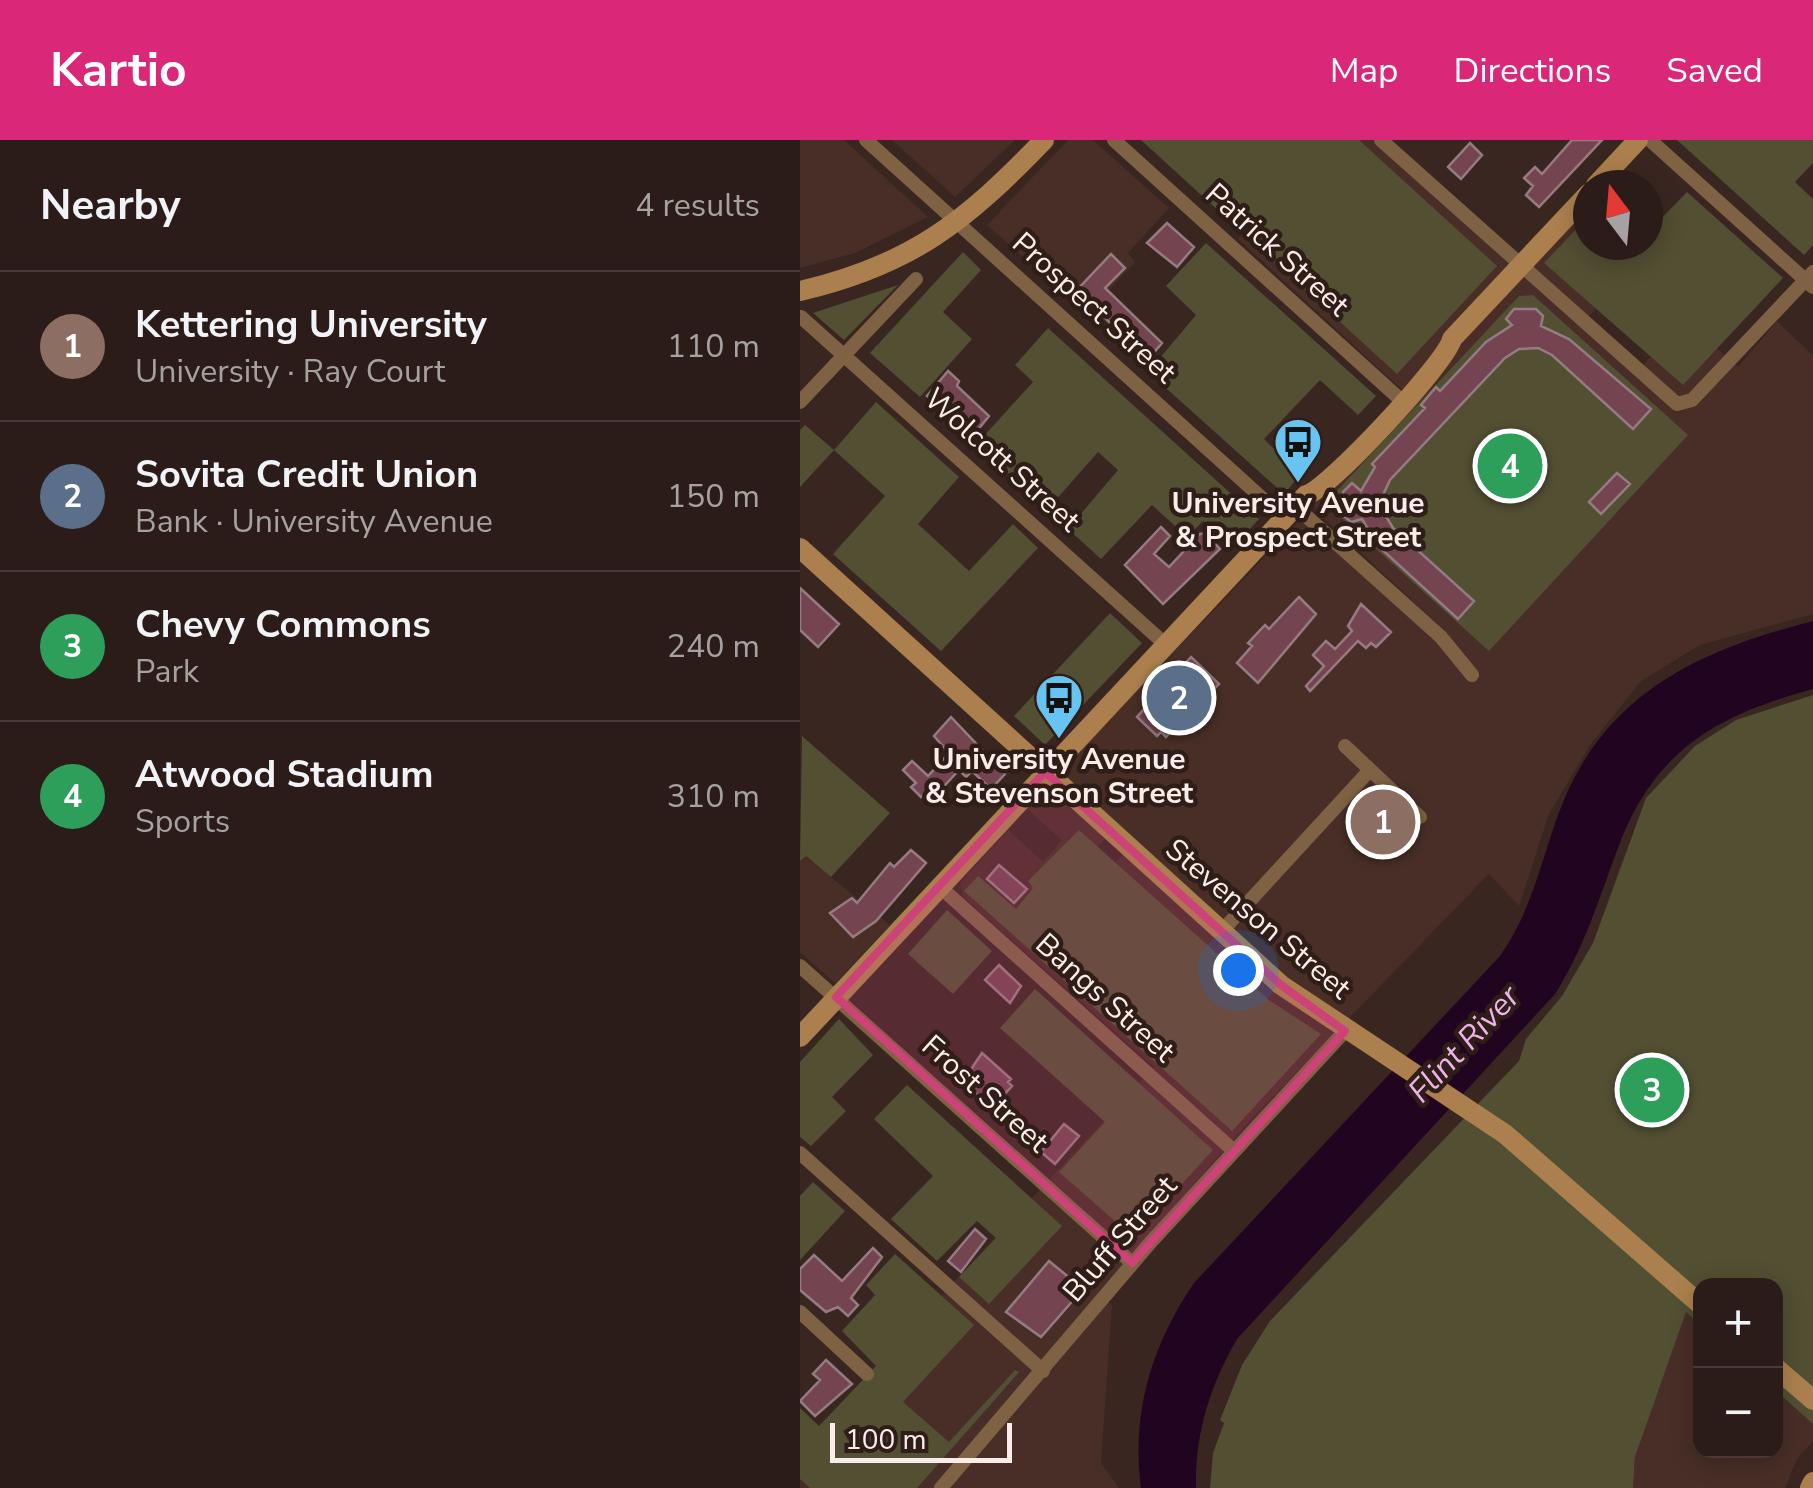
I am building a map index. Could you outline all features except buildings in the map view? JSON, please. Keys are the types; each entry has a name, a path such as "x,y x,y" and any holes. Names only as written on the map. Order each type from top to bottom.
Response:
{"street":[{"name":"Prospect Street","path":"866,140 958,223 1295,506 1450,647 1472,674"},
{"path":"800,291 880,266 958,223 1044,140"},
{"name":"Patrick Street","path":"1114,140 1398,397"},
{"path":"1381,140 1673,402 1684,405 1810,280 1650,140"},
{"path":"1610,170 1638,140"},
{"path":"800,1036 1295,506 1321,488 1398,397 1446,354 1452,339 1573,210"},
{"path":"800,402 916,280"},
{"name":"Wolcott Street","path":"801,317 1165,644"},
{"name":"Stevenson Street","path":"800,548 1295,996 1515,1141 1693,1299"},
{"path":"1345,746 1420,817"},
{"path":"1222,932 1370,770"},
{"name":"Bangs Street","path":"939,886 1234,1151"},
{"name":"Frost Street","path":"800,966 1132,1263"},
{"name":"Bluff Street","path":"940,1488 1043,1372 1132,1263 1345,1031"},
{"path":"800,1153 1043,1372"},
{"path":"800,1312 867,1374"},
{"path":"1783,1374 1813,1400"}],"highlighted area":[{"path":"1045,772 1281,985 1345,1031 1132,1263 836,997"}],"shaded area":[{"path":"800,140 844,140 928,217 855,253 800,268"},
{"path":"892,140 1015,140 955,197"},
{"path":"1068,140 1093,140 1169,208 1128,253 1135,262 1087,314 987,225"},
{"path":"1141,140 1359,140 1497,266 1397,374"},
{"path":"1248,140 1373,140 1523,277 1573,224 1573,260 1641,260 1581,325 1635,374 1684,319 1738,367 1777,321 1813,356 1813,614 1700,645 1641,681 1590,745 1549,814 1519,906 1489,874 1251,1119 1098,1293 1112,1305 1101,1463 1119,1488 800,1488 800,1447 1154,1067 963,897 960,883 1008,830 1043,862 1062,840 1027,809 1050,790 1107,837 1058,889 1075,904 1125,853 1059,772 1300,520 1440,644 1449,635 1316,511 1314,502 1410,397 1238,239 1292,182"},
{"path":"1677,140 1813,140 1813,163 1795,182 1813,199 1813,245 1804,255"},
{"path":"1687,192 1783,278 1683,385 1544,263 1573,233 1573,260 1663,260 1663,217"},
{"path":"1206,243 1376,396 1358,415 1320,380 1264,439 1300,475 1284,494 1148,372 1196,315 1166,286"},
{"path":"963,252 981,270 943,312 972,339 920,397 870,353"},
{"path":"898,285 844,340 813,313"},
{"path":"1533,295 1688,435 1489,651 1333,510 1332,496 1519,296"},
{"path":"1048,328 1259,519 1232,548 1203,521 1187,537 1152,505 1101,559 1068,529 1118,470 1098,452 1046,511 973,448 1033,382 1015,365"},
{"path":"876,402 959,477 918,524 969,571 1013,524 1038,548 941,651 833,554 885,496 834,450"},
{"path":"805,425 834,450 800,487 800,430"},
{"path":"1110,613 1142,643 1045,745 1014,716"},
{"path":"1813,695 1813,1424 1783,1397 1783,1278 1693,1278 1693,1318 1686,1312 1635,1457 1633,1488 1210,1488 1213,1453 1224,1423 1220,1420 1242,1365 1270,1321 1519,1061 1526,1039 1562,996 1593,943 1646,798 1695,746 1736,720"},
{"path":"802,736 890,813 831,877 806,856 800,861"},
{"path":"1079,830 1270,1001 1321,1034 1232,1131 964,891 978,876 1016,909 1033,888 1028,881"},
{"path":"805,856 890,925 835,983 800,952 800,861"},
{"path":"947,910 992,951 953,994 908,954"},
{"path":"1035,989 1213,1150 1133,1237 1059,1172 1105,1122 1000,1028"},
{"path":"839,1019 873,1055 832,1097 846,1111 811,1146 800,1137 800,1062"},
{"path":"907,1085 1062,1226 989,1304 959,1277 996,1238 977,1221 937,1261 891,1219 933,1176 874,1119"},
{"path":"813,1182 845,1211 800,1260 800,1196"},
{"path":"895,1254 974,1325 903,1402 949,1442 1015,1370 1019,1372 917,1488 810,1488 800,1479 800,1408 819,1426 876,1366 842,1331 875,1295 866,1285"},
{"path":"1686,1311 1693,1318 1693,1458 1783,1458 1783,1397 1813,1424 1813,1441 1797,1459 1785,1488 1633,1488 1635,1457"}],"water":[{"name":"Flint River","path":"1813,621 1813,689 1717,726 1668,764 1631,818 1582,943 1555,994 1237,1339 1206,1410 1198,1448 1196,1488 1141,1488 1142,1406 1156,1355 1179,1306 1194,1283 1500,956 1527,905 1577,773 1600,738 1627,708 1693,664 1730,647"}],"place":[{"name":"Atwood Stadium","path":"1510,466"},
{"name":"University Avenue & Prospect Street","path":"1298,484"},
{"name":"Sovita Credit Union","path":"1179,698"},
{"name":"University Avenue & Stevenson Street","path":"1059,740"},
{"name":"Kettering University","path":"1383,822"},
{"name":"Chevy Commons","path":"1652,1090"}]}
